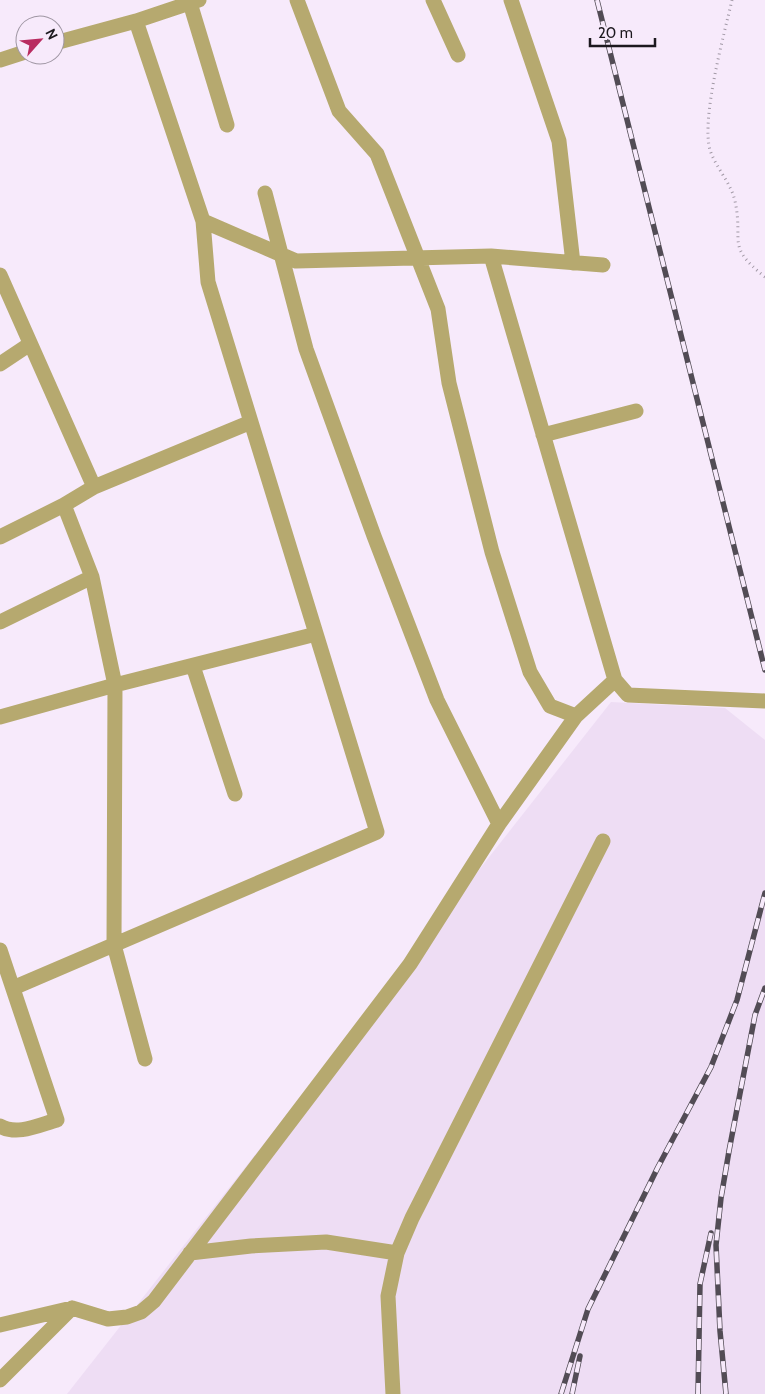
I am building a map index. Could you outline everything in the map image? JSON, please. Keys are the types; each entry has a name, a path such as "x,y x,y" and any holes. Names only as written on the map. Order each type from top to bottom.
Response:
{"street":[{"path":"297,0 338,111 377,154 438,309 451,392 492,552 530,672 550,706 576,716"},
{"path":"433,0 458,54"},
{"path":"511,0 558,141 573,263"},
{"path":"65,41 195,2 227,125"},
{"path":"12,988 378,832 208,282 203,221 136,21"},
{"path":"0,60 15,55"},
{"path":"265,193 306,349 436,700 499,824"},
{"path":"203,221 296,261 491,256 603,265"},
{"path":"491,256 614,680 628,695 765,701"},
{"path":"0,275 94,487"},
{"path":"0,364 30,344"},
{"path":"543,435 636,411"},
{"path":"0,537 64,505 94,487 251,422"},
{"path":"64,505 92,577 115,685 114,944 145,1059"},
{"path":"0,622 92,577"},
{"path":"0,717 115,685 316,634"},
{"path":"193,666 235,794"},
{"path":"0,1325 72,1308 108,1319 127,1317 141,1312 154,1301 410,964 499,824 576,716 614,680"},
{"path":"394,1394 388,1296 397,1253 412,1218 603,841"},
{"path":"0,950 57,1120 23,1130 8,1130 0,1126"},
{"path":"190,1253 251,1246 326,1242 397,1253"},
{"path":"0,1380 72,1308"}],"path":[{"path":"732,0 708,114 710,149 735,200 738,248 746,262 765,277"}],"shaded area":[{"path":"611,702 725,708 765,740 765,1394 67,1394"}],"railway":[{"path":"597,0 765,670"},
{"path":"561,1394 588,1309 658,1167 711,1067 737,1000 765,893"},
{"path":"726,1394 720,1331 716,1245 729,1151 755,1015 765,988"},
{"path":"698,1394 700,1284 711,1233"},
{"path":"572,1394 580,1356"}]}
